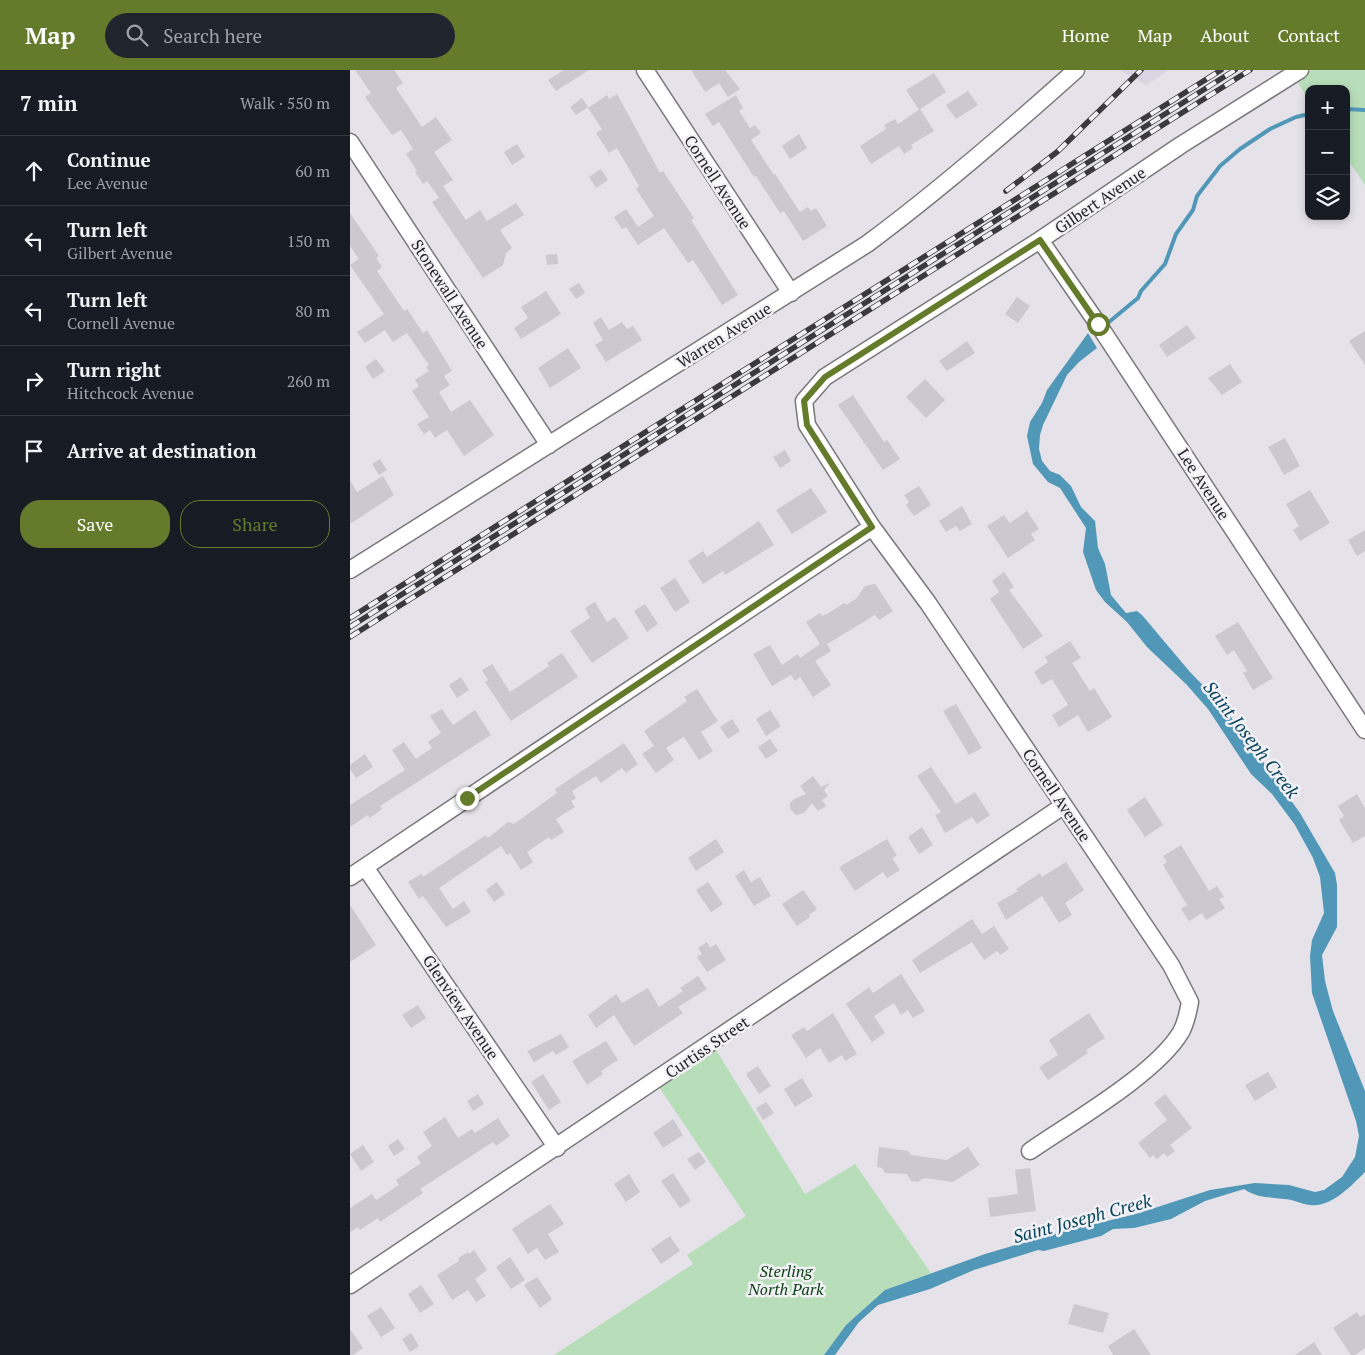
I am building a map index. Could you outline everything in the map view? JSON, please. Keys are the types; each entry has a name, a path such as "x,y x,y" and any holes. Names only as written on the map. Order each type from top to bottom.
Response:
{"street":[{"name":"Cornell Avenue","path":"645,70 791,293"},
{"name":"Warren Avenue","path":"350,570 867,244 920,205 993,144 1076,70"},
{"name":"Gilbert Avenue","path":"804,401 825,377 1040,240 1181,145 1300,70"},
{"name":"Stonewall Avenue","path":"350,142 549,445"},
{"name":"Lee Avenue","path":"1040,240 1102,330 1365,730"},
{"name":"Cornell Avenue","path":"804,401 807,425 872,527 928,603 1171,965 1190,1002 1181,1031 1170,1047 1152,1064 1116,1093 1030,1151"},
{"path":"350,877 872,527"},
{"name":"Curtiss Street","path":"350,1286 1063,806"},
{"name":"Glenview Avenue","path":"365,867 557,1148"}],"shaded area":[{"path":"1119,70 1169,70 1146,85"}],"green space":[{"path":"1312,70 1365,70 1365,185 1350,163 1350,85 1305,85 1305,94 1296,80"},
{"name":"Sterling North Park","path":"716,1050 805,1194 855,1164 931,1273 885,1290 846,1325 824,1355 554,1355 693,1264 687,1255 746,1216 659,1087"}],"water":[{"path":"1088,333 1097,348 1079,362 1067,375 1040,435 1039,449 1042,461 1050,471 1060,475 1071,486 1081,507 1095,521 1098,548 1105,564 1111,595 1126,613 1137,611 1142,615 1190,672 1223,706 1300,813 1335,873 1337,885 1337,927 1322,955 1325,981 1333,1011 1365,1091 1365,1172 1354,1183 1326,1203 1318,1205 1303,1204 1291,1200 1258,1196 1244,1189 1205,1201 1171,1219 1134,1228 1113,1229 1101,1236 1044,1251 1038,1250 974,1270 930,1289 878,1305 859,1322 835,1355 824,1355 846,1325 885,1290 985,1254 1049,1235 1136,1214 1210,1190 1255,1183 1289,1185 1315,1192 1324,1190 1342,1177 1355,1157 1359,1136 1356,1121 1312,993 1310,956 1312,940 1324,913 1320,877 1313,858 1295,825 1272,794 1251,774 1208,709 1186,684 1147,647 1127,622 1105,602 1096,590 1083,552 1086,528 1060,488 1048,482 1033,464 1027,436 1030,422 1042,403 1047,390"}],"building":[{"path":"355,70 394,70 403,83 396,88 422,127 436,117 452,140 434,152 453,180 443,186 466,220 480,210 487,221 516,203 524,215 500,230 512,248 506,253 503,265 483,278 432,202 439,198 427,181 423,184 415,172 417,171 406,154 413,149 401,130 392,135 365,97 371,93"},
{"path":"564,70 589,70 556,91 548,80"},
{"path":"691,70 725,70 740,89 728,97 719,83 705,92"},
{"path":"934,73 946,92 919,110 906,90"},
{"path":"968,91 978,105 956,119 946,105"},
{"path":"617,94 660,173 663,171 694,218 691,220 738,295 722,305 693,260 688,263 664,228 638,245 626,227 622,229 614,217 626,209 638,227 654,216 636,189 639,186 617,148 609,153 596,133 602,129 588,108 607,95 609,99"},
{"path":"736,95 743,108 739,111 750,128 755,125 761,133 751,140 774,175 800,212 808,207 811,211 816,208 827,226 803,241 784,211 780,213 756,176 754,177 719,122 713,126 705,114"},
{"path":"582,98 588,107 576,115 570,107"},
{"path":"920,109 934,131 911,145 913,148 904,154 899,146 871,164 860,146 886,129 884,125 895,119 898,124"},
{"path":"799,134 807,148 790,159 782,146"},
{"path":"517,144 525,157 512,165 504,152"},
{"path":"601,169 608,180 596,188 589,177"},
{"path":"350,213 379,256 376,258 382,267 377,271 404,311 407,309 423,333 427,330 452,371 444,376 450,385 439,392 451,412 470,400 494,435 464,456 447,430 435,438 430,430 424,434 417,424 429,417 412,391 419,386 415,380 429,371 426,367 429,365 407,333 393,342 385,330 365,343 357,332 384,314 350,265 359,259 350,246"},
{"path":"557,254 558,264 547,265 546,255"},
{"path":"579,283 585,293 576,299 569,289"},
{"path":"546,291 561,314 521,339 514,328 528,318 521,307"},
{"path":"1017,297 1030,306 1018,323 1005,314"},
{"path":"601,317 609,330 622,322 627,329 633,326 642,340 606,362 595,345 603,340 593,323"},
{"path":"1187,325 1196,338 1167,357 1159,345"},
{"path":"1365,331 1365,365 1349,341"},
{"path":"967,341 975,353 947,371 939,361"},
{"path":"568,348 581,368 550,388 538,368"},
{"path":"376,359 385,371 373,379 365,367"},
{"path":"1230,364 1242,382 1222,395 1208,378"},
{"path":"925,379 945,400 926,418 906,397"},
{"path":"853,395 884,442 887,440 900,459 883,470 838,405"},
{"path":"1285,438 1300,466 1284,475 1268,447"},
{"path":"785,450 791,461 780,468 773,457"},
{"path":"380,459 387,470 379,475 372,464"},
{"path":"383,476 394,495 350,524 350,480 357,492"},
{"path":"919,486 931,505 914,516 906,505 909,502 904,495"},
{"path":"811,488 827,512 792,534 776,510"},
{"path":"1310,490 1330,523 1300,541 1293,530 1299,526 1286,504"},
{"path":"962,506 972,524 960,531 956,526 946,532 939,521"},
{"path":"1027,511 1039,529 1031,534 1035,540 1008,558 987,526 1004,515 1010,523"},
{"path":"759,521 774,545 725,575 723,571 703,584 688,561 703,551 707,557"},
{"path":"1365,530 1365,551 1357,556 1348,540"},
{"path":"1004,572 1014,587 1009,590 1043,636 1023,649 990,599 999,592 992,581"},
{"path":"675,578 690,602 675,612 660,588"},
{"path":"875,584 893,611 879,620 875,615 827,644 831,651 815,661 831,685 813,697 800,677 795,681 791,675 772,686 753,654 770,645 782,665 798,654 800,658 820,644 806,622 820,613 822,616 844,603 846,605 856,599 865,586"},
{"path":"595,602 607,622 615,617 629,638 592,663 570,631 590,618 585,608"},
{"path":"645,604 658,624 647,632 634,611"},
{"path":"1238,622 1273,678 1253,690 1243,673 1247,671 1234,650 1227,655 1215,636"},
{"path":"1070,641 1081,658 1072,663 1090,691 1094,688 1112,717 1088,732 1078,715 1059,727 1052,715 1068,705 1052,679 1042,685 1034,672 1048,662 1045,657"},
{"path":"562,653 578,677 511,721 485,682 488,680 482,670 492,664 510,692 549,666 547,663"},
{"path":"461,677 469,690 457,698 449,685"},
{"path":"697,689 718,721 701,732 713,751 699,760 684,737 666,748 674,760 656,773 642,754 654,746 644,731 687,701 684,697"},
{"path":"956,704 982,748 969,755 943,711"},
{"path":"442,709 453,725 475,710 491,735 380,806 382,809 370,818 368,815 350,827 350,805 405,770 392,750 404,742 416,759 432,748 428,742 441,733 430,716"},
{"path":"770,710 781,726 766,736 756,719"},
{"path":"732,719 740,731 728,739 720,727"},
{"path":"770,739 778,751 766,759 758,747"},
{"path":"624,743 638,764 626,773 622,768 601,783 596,776 572,791 576,798 571,801 575,807 556,819 564,832 551,840 549,837 527,852 533,862 521,870 510,853 507,855 501,846 439,888 453,909 464,901 471,912 446,927 423,896 419,899 408,882 421,874 423,877 486,835 488,838 508,822 514,824 557,793 555,789"},
{"path":"365,754 373,767 356,778 350,769 350,765"},
{"path":"931,767 956,804 975,792 990,815 977,824 972,817 945,833 935,815 941,812 917,776"},
{"path":"813,776 821,787 830,783 824,790 828,796 822,800 826,806 818,811 812,803 804,813 796,815 790,809 790,803 794,799 806,794 800,786"},
{"path":"1357,794 1365,808 1365,836 1353,843 1339,820 1344,816 1338,806"},
{"path":"1145,797 1163,825 1145,837 1127,810"},
{"path":"922,827 933,845 919,854 908,837"},
{"path":"716,839 724,852 696,871 688,858"},
{"path":"887,839 897,856 892,858 900,870 887,878 883,872 855,891 839,867"},
{"path":"1181,845 1209,891 1217,886 1224,897 1219,899 1225,908 1206,920 1202,913 1189,921 1181,909 1187,905 1163,865 1167,862 1163,856"},
{"path":"1066,862 1084,890 1065,903 1072,915 1059,923 1042,896 1006,920 997,903 1018,891 1016,889 1040,873 1042,877"},
{"path":"744,870 751,882 760,877 771,896 754,906 735,876"},
{"path":"497,882 505,894 494,902 486,890"},
{"path":"708,882 723,904 711,912 696,890"},
{"path":"803,890 817,909 809,915 810,917 797,926 782,904"},
{"path":"350,905 376,945 350,962"},
{"path":"972,919 982,934 994,926 1009,949 1000,955 997,951 984,960 972,942 920,973 912,960"},
{"path":"707,942 710,948 716,944 726,960 707,972 697,957 702,954 698,948"},
{"path":"901,974 925,1011 913,1018 908,1010 901,1015 894,1003 874,1016 885,1033 872,1042 846,1004 869,987 873,993"},
{"path":"698,976 707,989 678,1007 683,1013 634,1046 614,1015 596,1028 588,1015 616,994 622,1003 648,988 659,1007 683,991 680,988"},
{"path":"418,1005 426,1018 411,1028 402,1015"},
{"path":"833,1013 857,1054 845,1061 842,1055 829,1063 820,1048 806,1058 791,1035 804,1027 807,1031"},
{"path":"1089,1013 1105,1038 1086,1050 1088,1053 1048,1080 1039,1067 1058,1055 1049,1040"},
{"path":"561,1034 569,1047 556,1055 553,1051 534,1062 527,1051"},
{"path":"606,1041 618,1060 601,1071 603,1074 587,1085 572,1061"},
{"path":"758,1066 771,1086 759,1094 746,1074"},
{"path":"1268,1072 1277,1087 1255,1101 1245,1085"},
{"path":"543,1074 561,1102 549,1110 531,1082"},
{"path":"802,1078 813,1096 795,1107 784,1089"},
{"path":"478,1094 484,1104 473,1111 467,1101"},
{"path":"1165,1094 1192,1128 1170,1145 1175,1151 1167,1157 1164,1153 1157,1159 1153,1155 1150,1158 1138,1143 1167,1120 1154,1103"},
{"path":"766,1102 774,1113 763,1120 756,1108"},
{"path":"445,1117 458,1138 472,1129 475,1133 498,1118 510,1136 496,1146 493,1142 420,1189 423,1193 380,1222 378,1218 360,1230 358,1227 350,1232 350,1208 372,1194 376,1200 399,1185 396,1180 421,1163 417,1157 432,1146 423,1132"},
{"path":"673,1119 683,1135 663,1148 653,1133"},
{"path":"398,1139 405,1149 394,1156 388,1146"},
{"path":"363,1145 374,1162 361,1171 350,1154"},
{"path":"879,1147 908,1151 911,1155 947,1160 968,1147 980,1165 953,1182 924,1178 918,1182 911,1181 907,1174 885,1173 882,1168 877,1167"},
{"path":"699,1152 706,1162 695,1170 687,1159"},
{"path":"1030,1168 1036,1211 990,1217 988,1198 1018,1194 1015,1170"},
{"path":"673,1173 691,1201 680,1208 661,1181"},
{"path":"629,1174 640,1192 626,1202 614,1184"},
{"path":"550,1204 564,1224 548,1234 559,1252 545,1260 537,1248 528,1254 512,1229"},
{"path":"670,1236 680,1251 661,1264 651,1249"},
{"path":"474,1250 487,1270 475,1279 486,1296 476,1302 468,1290 452,1300 437,1275 459,1261 458,1258"},
{"path":"510,1257 525,1280 511,1289 496,1267"},
{"path":"537,1277 552,1299 540,1308 524,1285"},
{"path":"421,1285 434,1304 420,1313 408,1294"},
{"path":"1074,1304 1109,1313 1103,1333 1068,1324"},
{"path":"381,1307 395,1328 381,1337 367,1316"},
{"path":"1357,1312 1360,1317 1365,1314 1365,1348 1355,1355 1351,1355 1333,1328"},
{"path":"350,1329 363,1348 353,1355 350,1355"},
{"path":"1134,1329 1151,1355 1113,1355 1108,1346"},
{"path":"411,1333 419,1346 410,1352 402,1339"},
{"path":"1314,1342 1322,1355 1295,1355"}],"waterway":[{"name":"Saint Joseph Creek","path":"1350,109 1365,110"},
{"name":"Saint Joseph Creek","path":"1109,322 1138,298 1141,291 1165,264 1176,234 1193,210 1197,196 1220,166 1240,149 1270,129 1305,115"}],"railway":[{"path":"1006,191 1057,152 1141,70"},
{"path":"350,618 1221,70"},
{"path":"350,627 1235,70"},
{"path":"350,637 1250,70"}],"route":[{"path":"467,798 635,688 872,527 807,425 804,401 825,377 1040,240 1098,324"}]}
